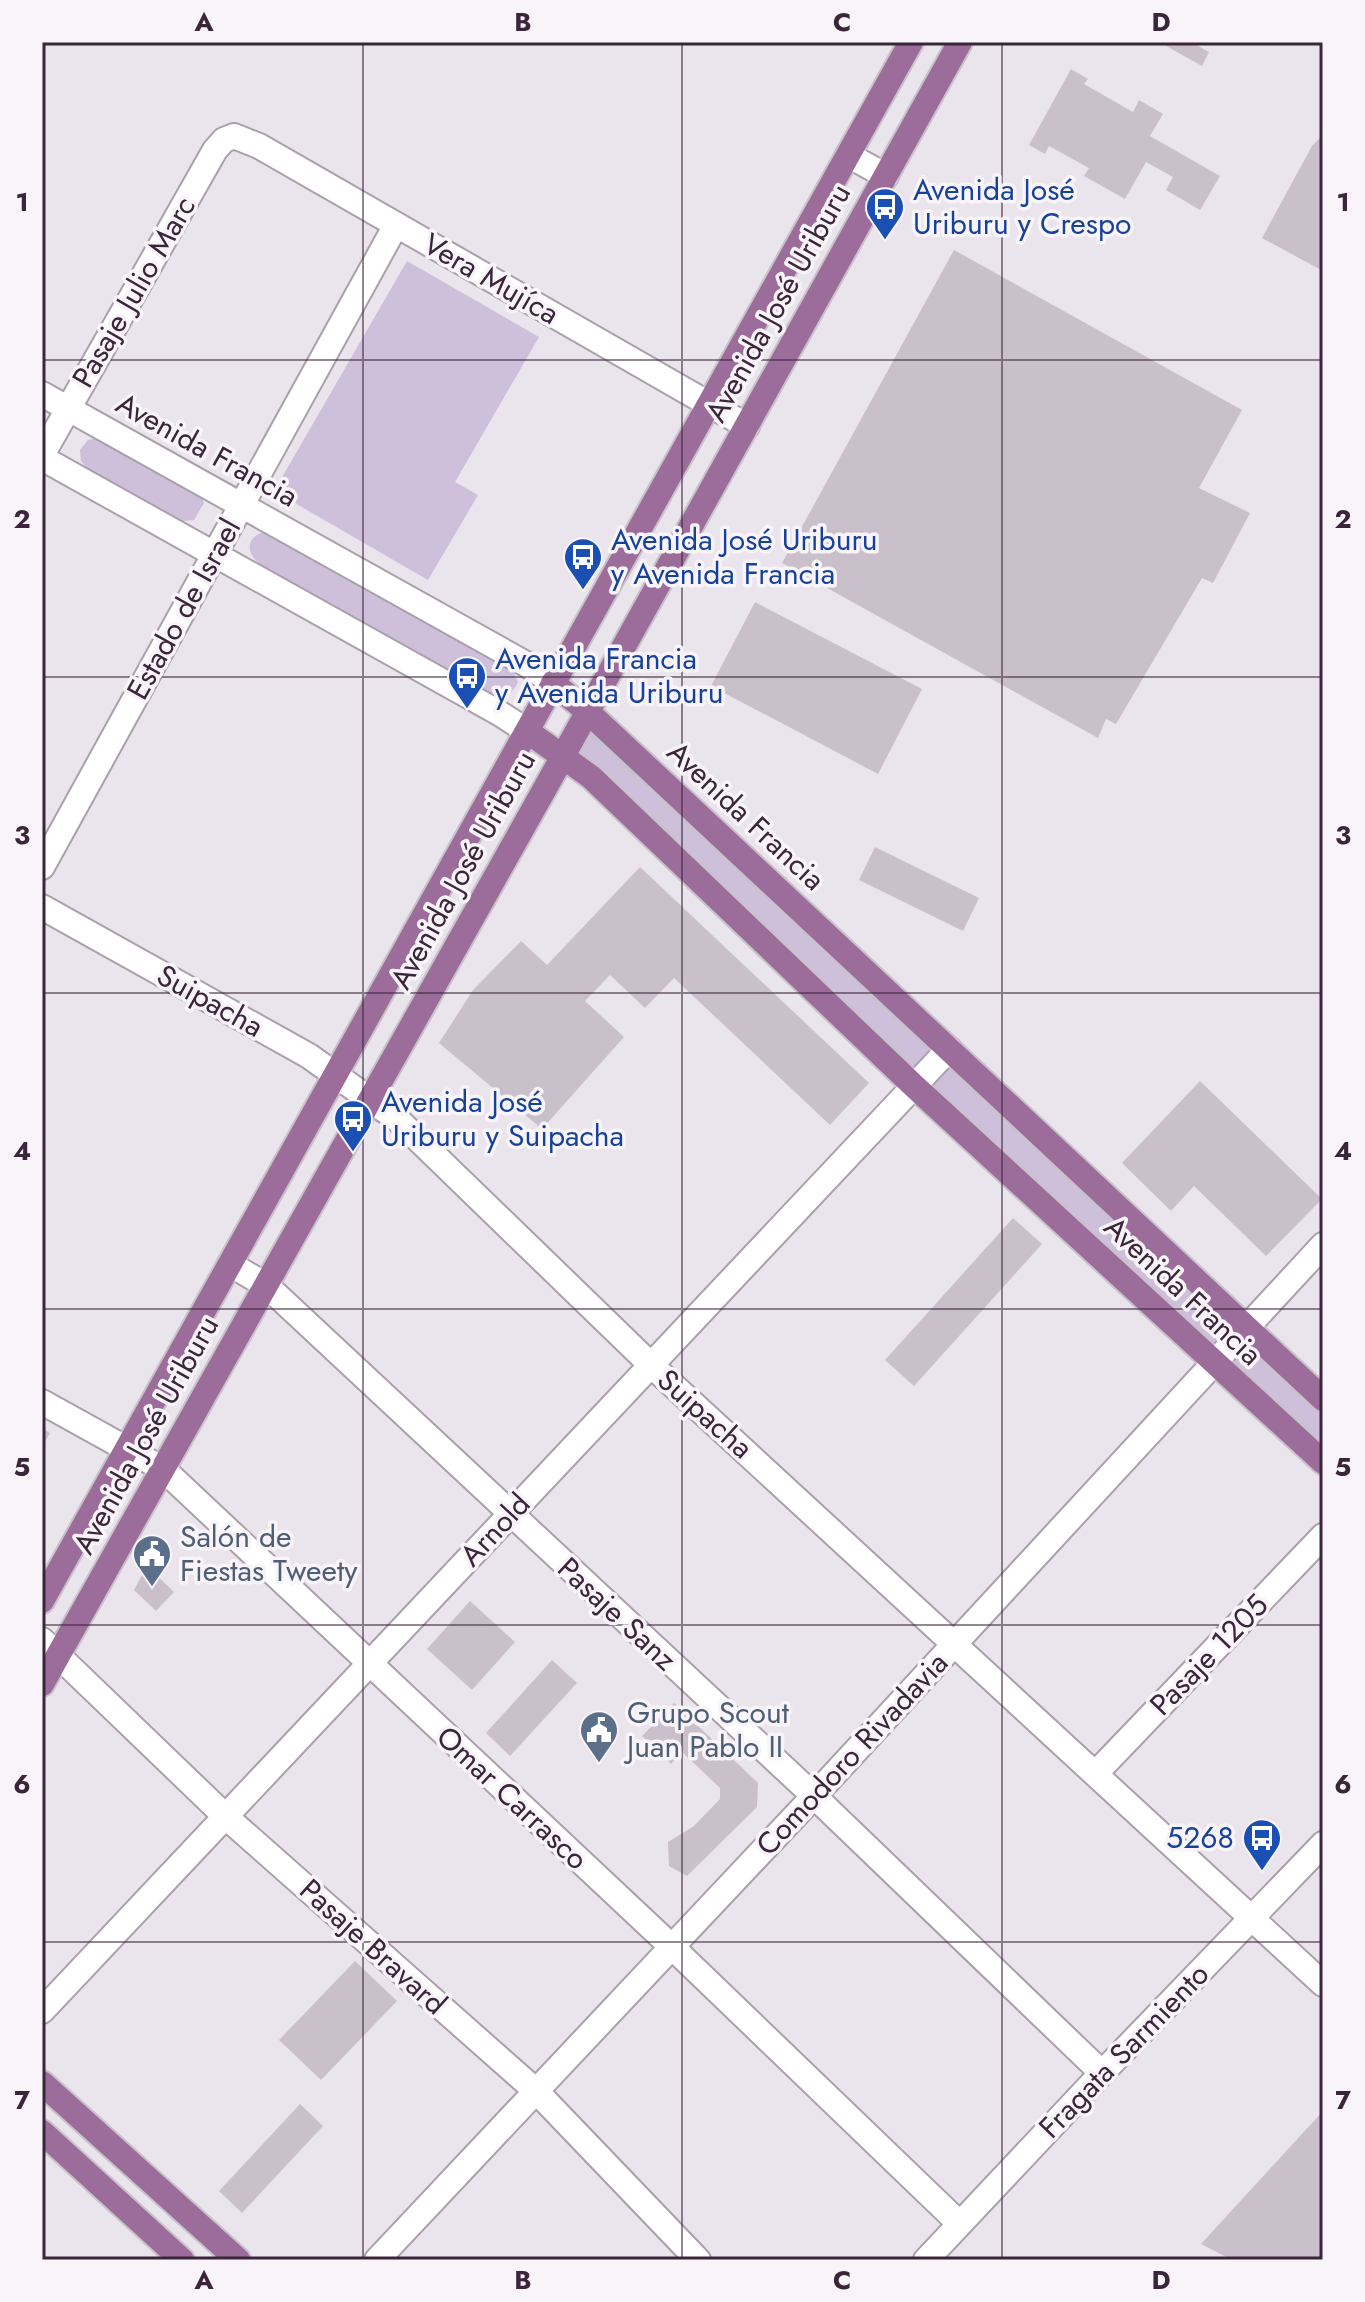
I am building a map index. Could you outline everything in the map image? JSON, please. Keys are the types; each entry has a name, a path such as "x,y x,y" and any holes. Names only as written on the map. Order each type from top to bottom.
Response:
{"main road":[{"name":"Avenida José Uriburu","path":"42,1601 911,42"},
{"name":"Avenida José Uriburu","path":"42,1684 50,1648 163,1469 267,1286 960,42"},
{"name":"Avenida Francia","path":"553,683 588,712 1323,1399"},
{"name":"Avenida Francia","path":"527,731 591,777 914,1086 1323,1462"},
{"path":"42,2083 238,2260"},
{"path":"42,2132 182,2260"}],"street":[{"name":"Vera Mujíca","path":"234,136 259,146 747,426"},
{"name":"Pasaje Julio Marc","path":"42,457 215,150 224,140 234,136"},
{"path":"848,155 886,176"},
{"name":"Estado de Israel","path":"42,867 396,225"},
{"name":"Avenida Francia","path":"42,394 526,664 553,683"},
{"name":"Avenida Francia","path":"42,457 527,731"},
{"name":"Suipacha","path":"42,907 309,1056 397,1119 651,1365 1323,1984"},
{"name":"Arnold","path":"42,2011 949,1049"},
{"name":"Comodoro Rivadavia","path":"377,2260 814,1796 1323,1245"},
{"name":"Pasaje Sanz","path":"230,1264 267,1286 814,1796 1102,2073"},
{"name":"Omar Carrasco","path":"42,1402 163,1469 672,1947 960,2224"},
{"name":"Pasaje 1205","path":"1096,1773 1323,1536"},
{"name":"Pasaje Bravard","path":"50,1648 225,1816 536,2091 698,2260"},
{"name":"Fragata Sarmiento","path":"926,2260 1323,1844"}],"shaded area":[{"path":"407,261 539,337 455,482 478,495 428,580 274,491"},
{"path":"98,438 201,495 204,503 194,520 183,521 87,468 81,461 80,450 88,440"},
{"path":"266,531 511,667 518,682 508,694 497,696 261,565 252,555 250,546 254,537"},
{"path":"588,712 1323,1399 1323,1462 564,756"}],"building":[{"path":"1159,42 1191,42 1209,52 1202,66"},
{"path":"1071,69 1088,79 1084,84 1133,112 1139,100 1163,114 1150,136 1220,176 1200,210 1166,190 1173,177 1146,162 1125,199 1084,176 1089,168 1049,146 1045,154 1029,145"},
{"path":"1323,135 1323,271 1262,238 1312,146"},
{"path":"954,250 1242,410 1199,488 1250,513 1213,583 1202,578 1116,724 1106,719 1098,738 782,563"},
{"path":"755,602 922,689 878,774 711,686"},
{"path":"875,847 979,898 963,931 859,880"},
{"path":"640,867 869,1083 830,1125 674,978 645,1008 610,975 585,1001 624,1037 542,1129 439,1043 473,990 521,941 547,965"},
{"path":"1200,1081 1322,1199 1266,1256 1194,1186 1171,1211 1122,1163"},
{"path":"1013,1218 1042,1244 914,1386 885,1360"},
{"path":"42,1428 50,1433 42,1447"},
{"path":"147,1566 174,1592 156,1611 134,1590"},
{"path":"470,1601 515,1642 472,1690 427,1649"},
{"path":"552,1660 577,1683 510,1756 486,1733"},
{"path":"674,1703 758,1783 757,1807 687,1876 669,1866 668,1842 694,1826 720,1799 720,1788 682,1752 671,1764 642,1736"},
{"path":"355,1961 397,2001 321,2080 279,2040"},
{"path":"300,2104 323,2126 242,2213 219,2191"},
{"path":"1323,2111 1323,2260 1232,2260 1201,2244"}],"place":[{"name":"Avenida José Uriburu y Crespo","path":"885,241"},
{"name":"Avenida José Uriburu y Avenida Francia","path":"583,591"},
{"name":"Avenida Francia y Avenida Uriburu","path":"467,710"},
{"name":"Avenida José Uriburu y Suipacha","path":"353,1153"},
{"name":"Salón de Fiestas Tweety","path":"152,1588"},
{"name":"Grupo Scout Juan Pablo II","path":"599,1764"},
{"name":"5268","path":"1262,1872"}]}
